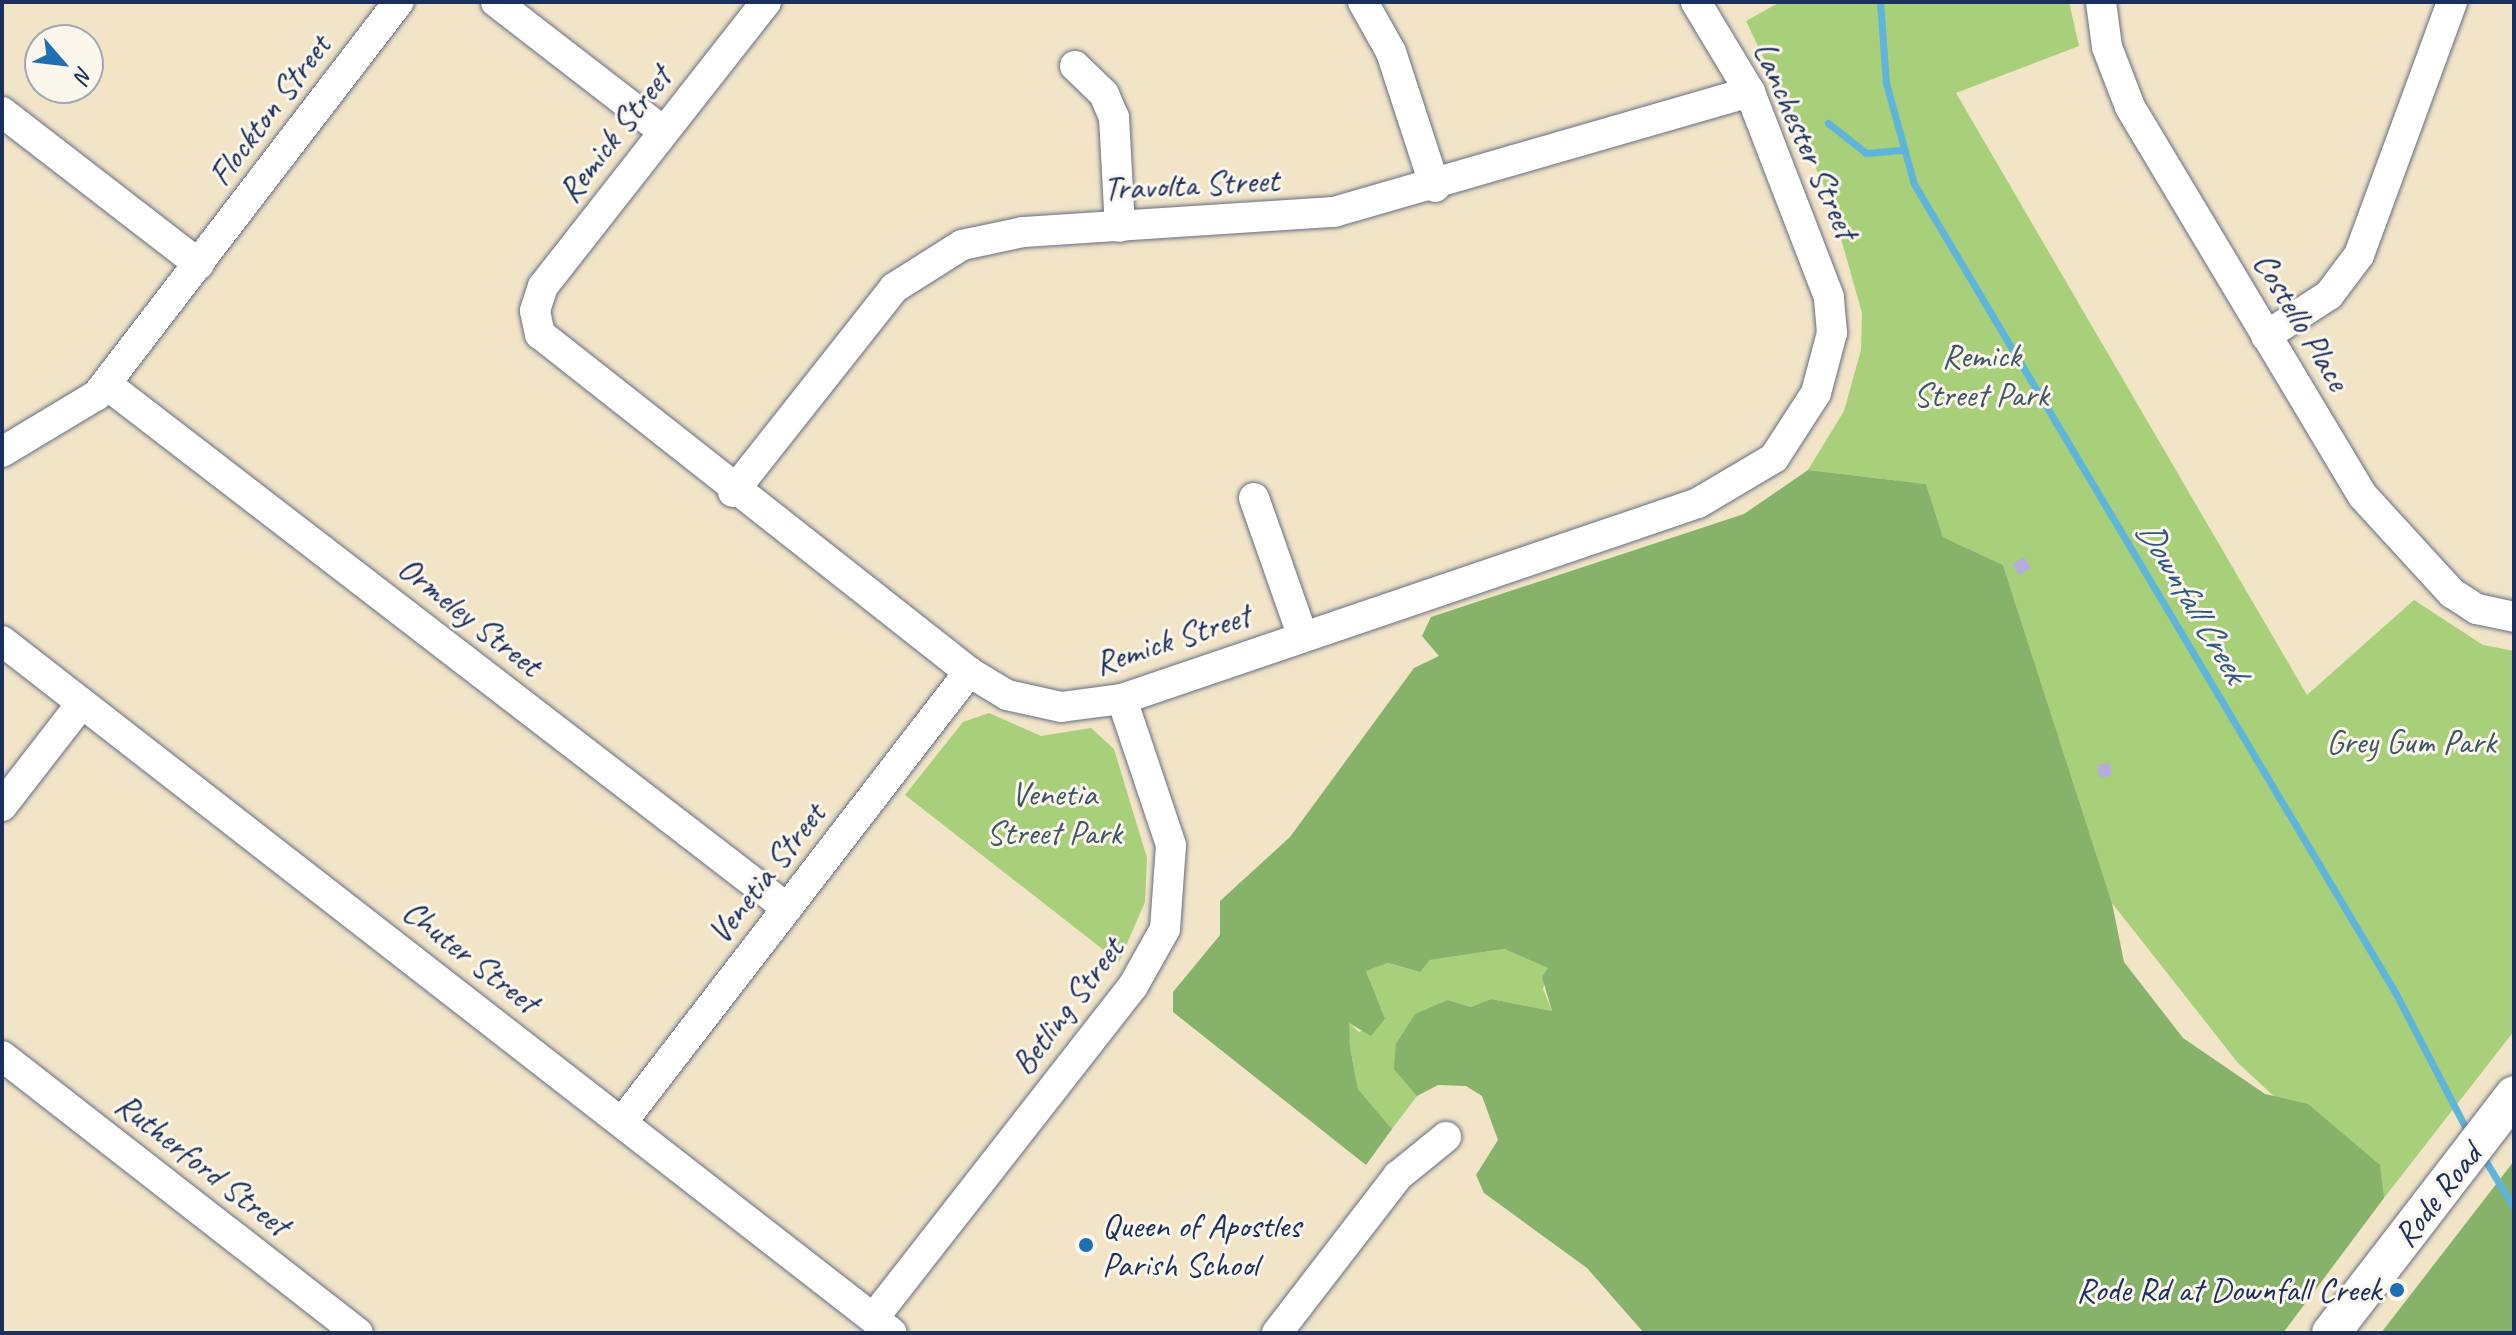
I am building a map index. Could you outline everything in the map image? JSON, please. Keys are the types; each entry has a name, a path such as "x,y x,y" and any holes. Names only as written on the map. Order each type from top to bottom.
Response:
{"main road":[{"name":"Rode Road","path":"2331,1333 2507,1104"}],"street":[{"name":"Flockton Street","path":"2,452 84,405 106,384 399,2"},
{"path":"496,2 664,132"},
{"name":"Remick Street","path":"766,2 543,286 523,321 550,348 969,672 1044,705 1122,699 1698,503 1751,478 1804,419 1825,364 1831,315"},
{"path":"1363,2 1391,52 1435,187"},
{"name":"Lanchester Street","path":"1696,2 1750,92 1815,247 1831,315"},
{"name":"Costello Place","path":"2101,2 2107,47 2130,107 2363,496 2390,529 2465,602 2514,617"},
{"path":"2266,336 2329,295 2359,255 2452,2"},
{"path":"1075,66 1104,94 1114,117 1120,227"},
{"name":"Travolta Street","path":"733,492 912,273 988,238 1292,217 1435,187 1750,92"},
{"path":"2,112 199,264"},
{"name":"Ormeley Street","path":"106,384 787,908"},
{"path":"1254,498 1303,637"},
{"name":"Chuter Street","path":"2,641 884,1324"},
{"name":"Venetia Street","path":"623,1121 969,672"},
{"name":"Betling Street","path":"884,1324 1133,986 1165,929 1171,845 1122,699"},
{"path":"2,806 82,703"},
{"name":"Rutherford Street","path":"2,1056 358,1333"},
{"path":"1277,1333 1398,1176 1446,1137"}],"green space":[{"name":"Remick Street Park","path":"1780,2 2069,2 2079,46 1956,93 2307,695 2414,600 2483,645 2514,651 2514,1031 2384,1198 2238,1063 2112,903 2003,565 1943,537 1926,484 1808,470 1844,411 1861,350 1862,313 1829,196 1746,21"},
{"path":"1808,470 1926,484 1943,537 2003,565 2112,903 2124,962 2183,1038 2265,1094 2308,1104 2380,1165 2384,1198 2283,1333 1644,1333 1587,1268 1484,1193 1476,1175 1498,1140 1482,1096 1466,1086 1438,1085 1417,1096 1394,1069 1396,1044 1415,1014 1448,1000 1471,1007 1491,999 1552,1011 1542,977 1548,968 1504,949 1430,960 1420,972 1388,963 1366,971 1385,1019 1371,1036 1349,1023 1350,1047 1358,1089 1392,1129 1366,1165 1173,1012 1173,992 1220,935 1220,901 1290,837 1414,668 1439,656 1422,636 1431,617 1744,514"},
{"name":"Venetia Street Park","path":"989,713 1041,736 1091,728 1114,749 1147,858 1145,902 1119,962 905,795 963,722"},
{"path":"1504,949 1548,968 1543,989 1552,1011 1491,999 1471,1007 1448,1000 1404,1074 1417,1096 1392,1129 1358,1089 1350,1047 1348,1022 1359,1032 1385,1020 1366,971 1388,963 1419,972 1430,960"},
{"path":"2514,1161 2514,1333 2381,1333"}],"building":[{"path":"2024,557 2031,568 2019,575 2013,564"},
{"path":"2110,763 2112,775 2100,778 2097,765"}],"waterway":[{"name":"Downfall Creek","path":"1880,2 1886,83 1914,184 2396,994 2469,1134"},
{"path":"1828,123 1866,153 1901,150"},
{"name":"Downfall Creek","path":"2482,1155 2514,1208"}],"place":[{"name":"Queen of Apostles Parish School","path":"1086,1245"},
{"name":"Rode Rd at Downfall Creek","path":"2397,1290"}],"park label":[{"name":"Grey Gum Park","path":"2411,742"}]}
